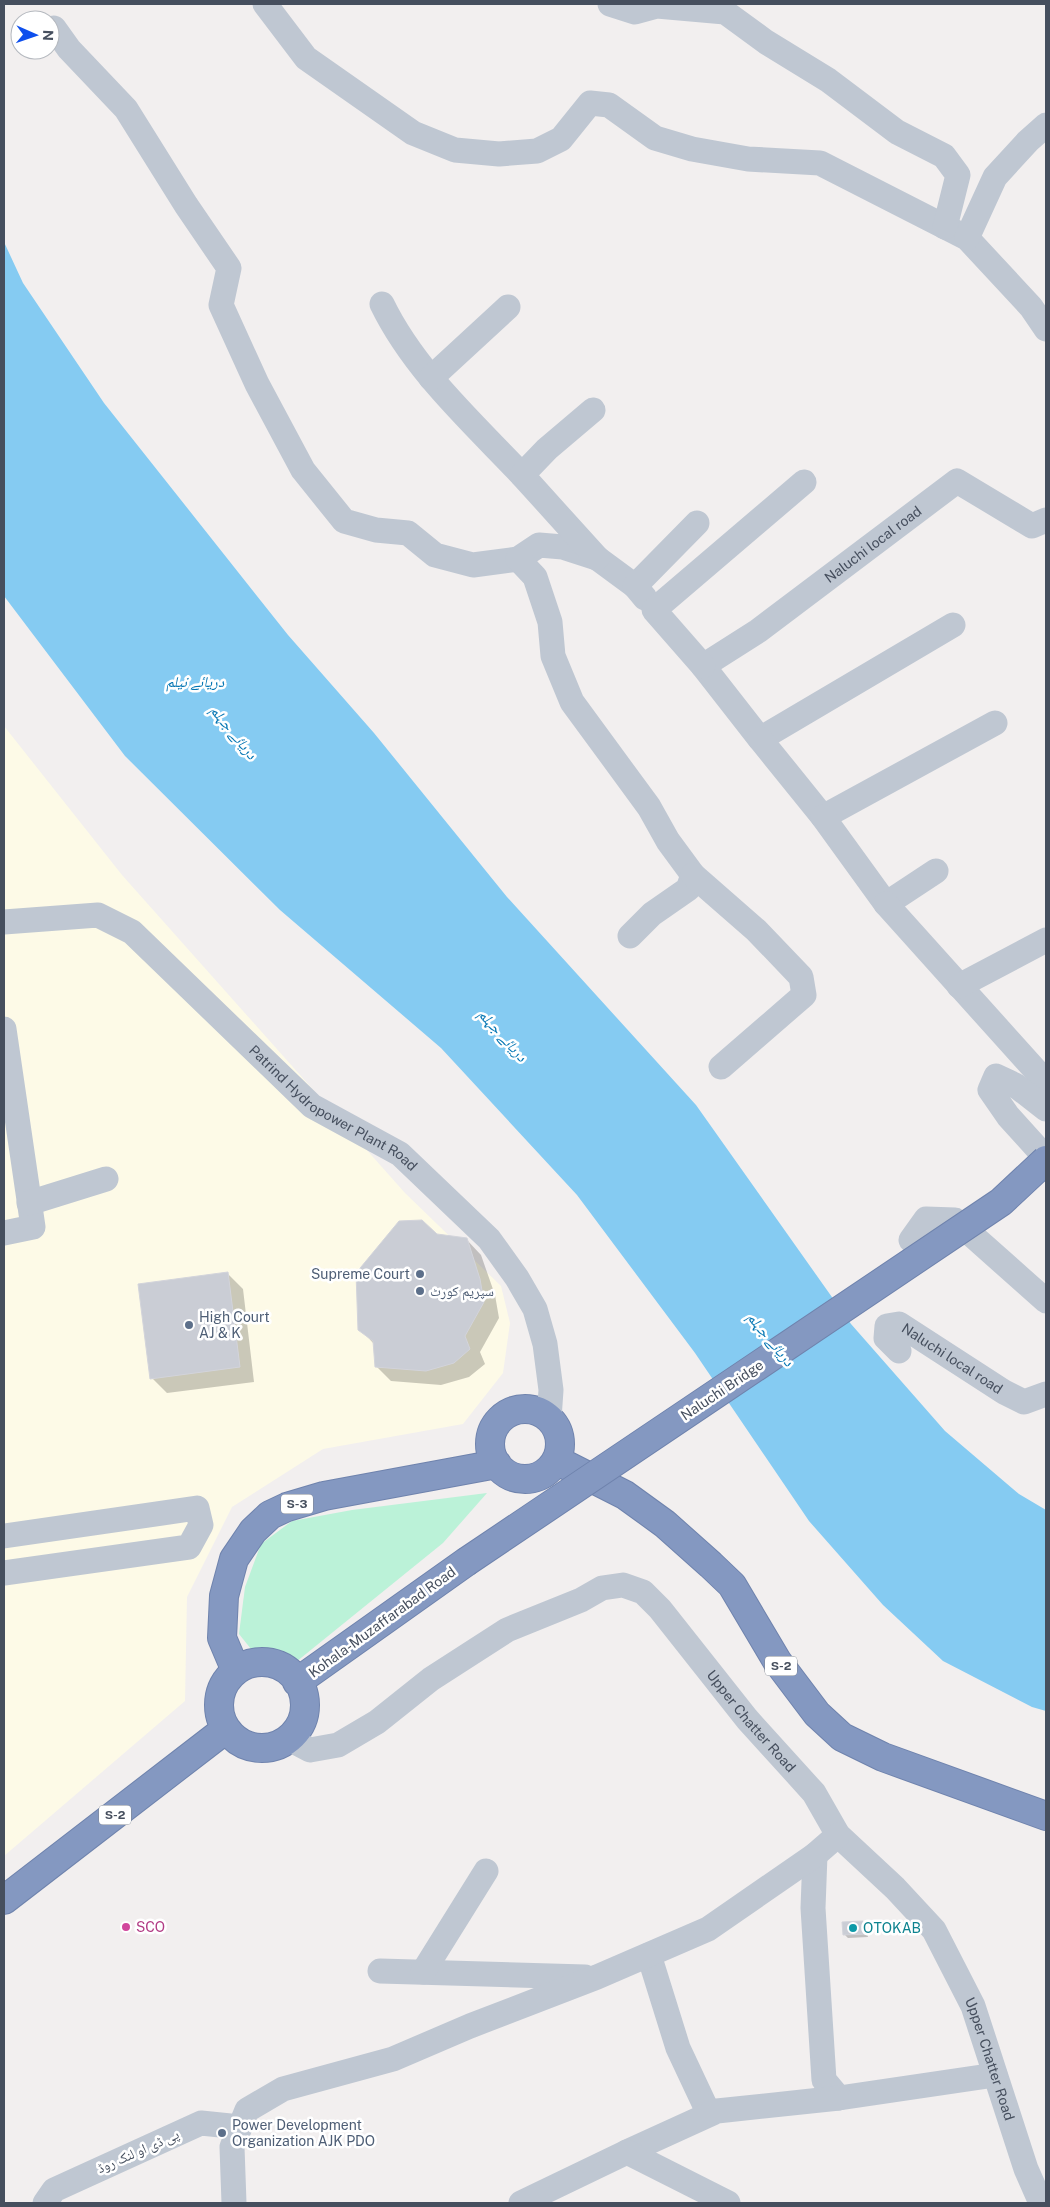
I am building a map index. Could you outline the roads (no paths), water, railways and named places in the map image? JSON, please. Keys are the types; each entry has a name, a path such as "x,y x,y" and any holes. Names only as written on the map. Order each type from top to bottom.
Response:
{"highway":[{"name":"Naluchi Bridge","path":"466,1562 1001,1202 1046,1159"},
{"path":"530,1409 549,1419 559,1438 556,1460 549,1470 539,1476 527,1479 516,1478 496,1464 491,1453 490,1441 493,1430 508,1413 530,1409"},
{"name":"S-2","path":"556,1460 625,1495 665,1524 712,1565 732,1585 777,1662 818,1714 842,1737 883,1757 972,1791 1046,1816"},
{"name":"S-3","path":"236,1671 222,1638 224,1596 234,1558 253,1531 270,1515 287,1507 324,1496 496,1464"},
{"name":"Kohala-Muzaffarabad Road","path":"297,1682 466,1562"},
{"path":"254,1662 268,1662 282,1667 293,1675 297,1682 304,1701 304,1715 298,1728 289,1739 276,1746 255,1747 236,1739 226,1729 220,1716 219,1702 222,1688 236,1671 254,1662"},
{"name":"S-2","path":"4,1898 226,1729"}],"street":[{"path":"265,4 306,58 413,133 455,150 499,154 537,151 561,139 590,103 609,105 654,138 692,149 748,159 820,163 967,238 1031,307 1046,329"},
{"path":"610,4 635,12 658,6 725,12 766,42 828,80 898,132 944,156 958,175 945,227"},
{"path":"60,36 69,49 126,110 186,205 229,268 221,305 257,384 303,470 344,521 376,530 408,532 435,555 473,565 518,559 539,545 563,547 597,558"},
{"path":"967,238 995,177 1028,141 1046,125"},
{"path":"382,304 394,330 431,378 597,558 635,586 703,666 823,817 886,904 1046,1082"},
{"path":"431,378 508,307"},
{"path":"522,475 547,449 593,410"},
{"name":"Naluchi local road","path":"703,666 758,631 957,481 1032,526 1046,520"},
{"path":"654,610 804,482"},
{"path":"635,586 697,523"},
{"path":"518,559 535,577 550,622 552,656 572,702 649,807 668,841 693,874 756,930 801,976 804,995 721,1067"},
{"path":"760,739 953,625"},
{"path":"823,817 995,723"},
{"path":"886,904 936,871"},
{"path":"630,936 652,914 688,889 693,874"},
{"name":"Patrind Hydropower Plant Road","path":"4,922 98,915 132,932 312,1106 400,1154 489,1239 517,1278 535,1309 545,1344 550,1390 549,1419"},
{"path":"959,986 1046,940"},
{"path":"4,1030 33,1227 4,1233"},
{"path":"1046,1109 1015,1084 996,1076 990,1090 1008,1116 1046,1159"},
{"path":"29,1203 106,1179"},
{"path":"911,1240 926,1219 954,1220 1046,1301"},
{"name":"Naluchi local road","path":"898,1351 886,1338 887,1326 899,1324 1004,1392 1024,1402 1046,1394"},
{"path":"4,1536 197,1508 201,1525 189,1547 4,1573"},
{"name":"Upper Chatter Road","path":"289,1739 310,1750 338,1745 376,1722 431,1679 507,1630 581,1600 602,1588 623,1585 643,1592 660,1609 747,1719 814,1793 838,1835 895,1888 934,1930 973,2006 1026,2169 1041,2203"},
{"path":"234,2203 232,2147 246,2110 283,2088 393,2059 708,1930 815,1855 838,1835"},
{"path":"815,1855 814,1908 824,2080 839,2098"},
{"path":"423,1972 486,1871"},
{"path":"649,1955 678,2048 709,2114"},
{"path":"380,1971 597,1977"},
{"path":"521,2203 717,2111 839,2098 995,2075"},
{"name":"پی ڈی او لنک روڈ","path":"45,2203 54,2190 201,2123 240,2127"},
{"path":"627,2152 728,2203"}],"water":[{"name":"دریائے نیلم","path":"4,242 23,283 104,403 288,635 374,733 507,897 696,1105 851,1324 945,1431 1019,1494 1046,1510 1046,1711 1032,1707 943,1661 883,1605 809,1521 695,1353 577,1195 441,1048 280,910 125,756 4,596"}],"place":[{"name":"Supreme Court","path":"420,1274"},
{"name":"سپریم کورٹ","path":"420,1291"},
{"name":"High Court AJ & K","path":"189,1325"},
{"name":"SCO","path":"126,1927"},
{"name":"OTOKAB","path":"853,1928"},
{"name":"Power Development Organization AJK PDO","path":"222,2133"}],"water label":[{"name":"دریائے جہلم","path":"234,732"},
{"name":"دریائے جہلم","path":"503,1035"},
{"name":"دریائے جہلم","path":"771,1339"}]}
